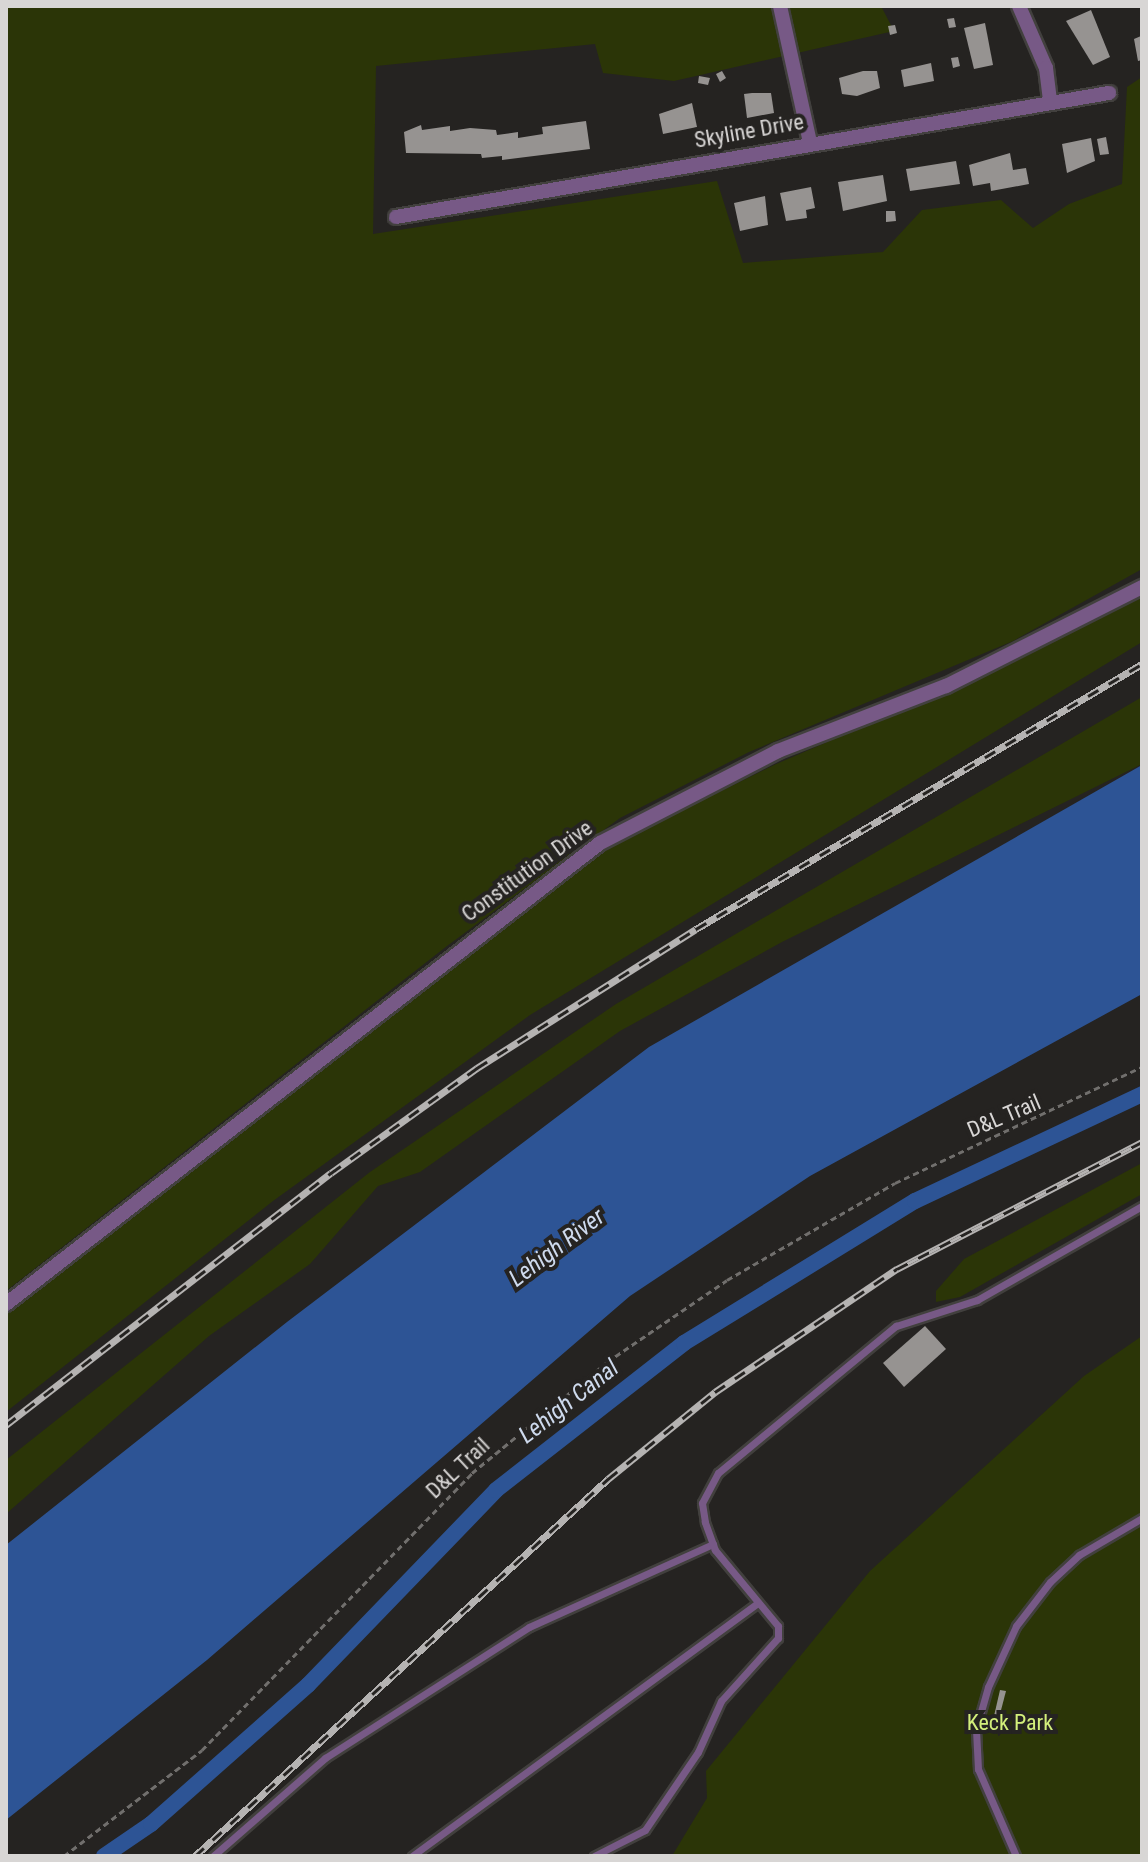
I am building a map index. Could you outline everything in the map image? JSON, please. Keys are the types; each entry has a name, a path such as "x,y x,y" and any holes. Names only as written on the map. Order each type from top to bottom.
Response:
{"street":[{"path":"780,6 810,143"},
{"path":"1019,6 1046,68 1050,100"},
{"name":"Skyline Drive","path":"396,217 1050,100 1109,93"},
{"name":"Constitution Drive","path":"6,1304 600,843 778,751 946,686 1142,587"}],"lane":[{"path":"594,1856 645,1830 698,1752 721,1701 778,1638 778,1626 713,1544 702,1503 718,1473 878,1338 905,1322 977,1300 1142,1206"},
{"path":"1016,1856 978,1769 976,1729 988,1687 1016,1626 1050,1582 1079,1555 1142,1518"},
{"path":"213,1856 325,1758 529,1627 713,1544"},
{"path":"412,1856 758,1603"}],"path":[{"name":"D&L Trail","path":"64,1856 202,1750 472,1473 607,1362 727,1280 895,1183 1142,1067"}],"green space":[{"path":"6,6 881,6 894,31 674,81 603,73 595,44 376,66 373,234 717,181 743,263 883,252 922,210 1001,200 1033,228 1069,204 1122,184 1127,87 1142,77 1142,569 1013,641 749,752 620,818 447,946 6,1291"},
{"path":"1142,595 1142,642 530,1015 273,1201 6,1412 6,1311 603,849 774,765 1024,657"},
{"path":"1142,697 1142,764 782,942 620,1031 420,1172 378,1186 310,1264 209,1336 6,1514 6,1460 370,1172 616,1004"},
{"path":"1142,1163 1142,1194 960,1297 936,1302 936,1291 964,1259"},
{"name":"Keck Park","path":"1142,1336 1142,1856 672,1856 707,1798 706,1771 870,1571 1084,1376"}],"water":[{"name":"Lehigh River","path":"1142,765 1142,994 810,1176 630,1296 207,1660 6,1820 6,1545 287,1322 649,1047"}],"building":[{"path":"1091,10 1110,57 1093,65 1066,21"},
{"path":"954,18 956,27 949,28 947,19"},
{"path":"985,23 993,65 974,69 964,28"},
{"path":"895,25 897,33 890,35 888,26"},
{"path":"1141,36 1142,60 1138,61 1134,39"},
{"path":"958,57 960,66 953,68 951,58"},
{"path":"931,63 934,81 904,87 901,70"},
{"path":"722,71 726,78 720,82 716,74"},
{"path":"863,71 877,71 880,88 857,96 842,94 839,78"},
{"path":"699,76 710,78 708,85 698,83"},
{"path":"771,93 774,113 747,118 744,94"},
{"path":"692,103 697,127 663,134 659,114"},
{"path":"586,121 590,149 502,160 502,156 482,158 481,154 406,153 404,132 421,125 422,130 450,126 450,131 470,128 496,130 497,135 518,132 518,138 543,134 542,127"},
{"path":"1106,137 1109,154 1100,155 1097,139"},
{"path":"1091,138 1095,161 1067,173 1062,144"},
{"path":"1010,153 1013,170 1026,168 1029,184 991,191 990,183 973,186 969,165"},
{"path":"956,161 960,184 910,191 906,169"},
{"path":"883,175 887,201 843,211 838,182"},
{"path":"811,187 815,208 806,210 807,218 786,221 780,193"},
{"path":"765,196 768,225 740,231 734,203"},
{"path":"886,211 895,211 896,221 886,222"},
{"path":"925,1326 946,1349 904,1387 883,1363"},
{"path":"1000,1690 1006,1691 999,1718 994,1716"}],"waterway":[{"name":"Lehigh Canal","path":"104,1856 151,1824 308,1685 496,1490 684,1343 915,1201 1142,1094"}],"railway":[{"path":"6,1425 331,1173 477,1068 696,929 1142,664"},
{"path":"195,1856 608,1479 715,1392 897,1269 1142,1142"}]}
